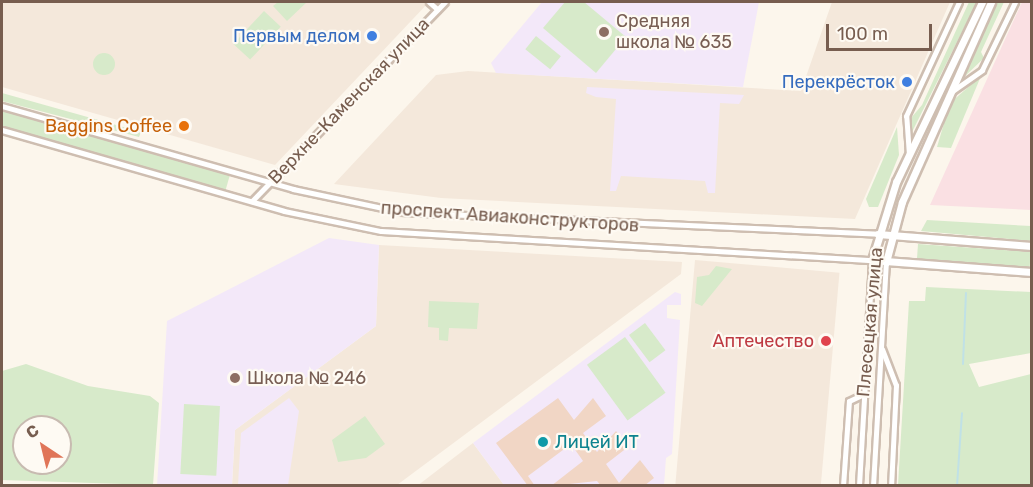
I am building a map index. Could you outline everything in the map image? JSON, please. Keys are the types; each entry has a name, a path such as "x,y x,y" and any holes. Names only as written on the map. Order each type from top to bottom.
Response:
{"street":[{"path":"429,2 437,9"},
{"name":"Верхне-Каменская улица","path":"252,201 445,2"},
{"path":"909,155 906,116 958,2"},
{"name":"Плесецкая улица","path":"859,486 872,260 878,234 909,155 982,2"},
{"name":"Плесецкая улица","path":"873,486 886,262 893,235 950,93 991,2"},
{"path":"950,93 982,70 1015,2"},
{"name":"проспект Авиаконструкторов","path":"2,106 271,182 401,212 878,234 1032,246"},
{"name":"проспект Авиаконструкторов","path":"2,130 252,201 403,233 872,260 1032,272"},
{"path":"881,348 896,385 891,486"},
{"path":"843,486 849,401 864,394"}],"shaded area":[{"path":"2,2 429,2 275,165 2,87"},
{"name":"Средняя школа № 635","path":"542,2 759,2 743,87 496,73 491,63"},
{"path":"832,2 950,2 855,219 441,198 334,184 436,75 468,71 801,91"},
{"path":"1022,2 1032,2 1031,210 930,205"},
{"path":"587,87 744,95 739,104 720,103 715,193 708,193 705,181 621,176 616,191 610,191 616,99 596,97 586,93"},
{"name":"Школа № 246","path":"329,238 379,245 376,326 235,430 232,485 157,486 167,321"},
{"path":"379,245 682,262 681,274 397,485 232,486 235,430 376,326"},
{"path":"695,260 839,273 821,486 675,485"},
{"path":"675,292 681,294 681,305 667,305 667,318 680,320 672,454 666,458 664,485 504,485 473,443"},
{"path":"289,398 299,411 288,485 238,485 241,433"},
{"path":"473,443 504,485 417,486"}],"green space":[{"path":"278,2 307,2 287,21 273,6"},
{"path":"565,2 584,2 626,37 596,73 543,28"},
{"path":"969,2 977,2 911,134 911,118 922,105"},
{"path":"996,2 1004,2 981,52 984,58 961,80"},
{"path":"264,11 281,27 250,60 233,44"},
{"path":"536,36 561,56 550,69 525,49"},
{"path":"104,53 112,56 115,64 112,72 104,75 96,72 93,64 96,56"},
{"path":"981,76 951,148 937,147 950,103"},
{"path":"2,93 141,132 139,137 2,101"},
{"path":"2,110 230,175 225,191 2,127"},
{"path":"897,127 899,155 878,207 869,207 866,199"},
{"path":"927,220 1031,226 1031,241 921,231"},
{"path":"918,244 1031,252 1030,268 917,260"},
{"path":"716,266 732,269 702,306 695,303 697,277 709,275"},
{"path":"926,287 1031,292 1031,353 969,364 979,387 1031,374 1031,485 898,485 909,301 925,301"},
{"path":"429,301 479,303 477,329 449,328 448,341 439,340 439,328 428,327"},
{"path":"645,323 665,350 649,362 629,335"},
{"path":"625,337 666,393 628,420 587,365"},
{"path":"26,364 88,386 150,396 159,403 153,485 2,480 2,371"},
{"path":"184,404 220,406 216,476 180,474"},
{"path":"365,416 385,444 366,458 338,462 332,440"}],"building":[{"name":"Лицей ИТ","path":"558,398 574,420 593,398 606,416 583,433 597,452 616,431 628,447 606,464 619,483 640,460 654,478 644,486 601,486 597,481 551,486 583,461 571,444 528,476 535,486 528,486 496,443"}],"waterway":[{"path":"963,364 966,293"},
{"path":"957,486 962,413"}],"place":[{"name":"Средняя школа № 635","path":"604,32"},
{"name":"Первым делом","path":"372,36"},
{"name":"Перекрёсток","path":"907,82"},
{"name":"Baggins Coffee","path":"184,126"},
{"name":"Аптечество","path":"826,341"},
{"name":"Школа № 246","path":"235,378"},
{"name":"Лицей ИТ","path":"543,442"}]}
